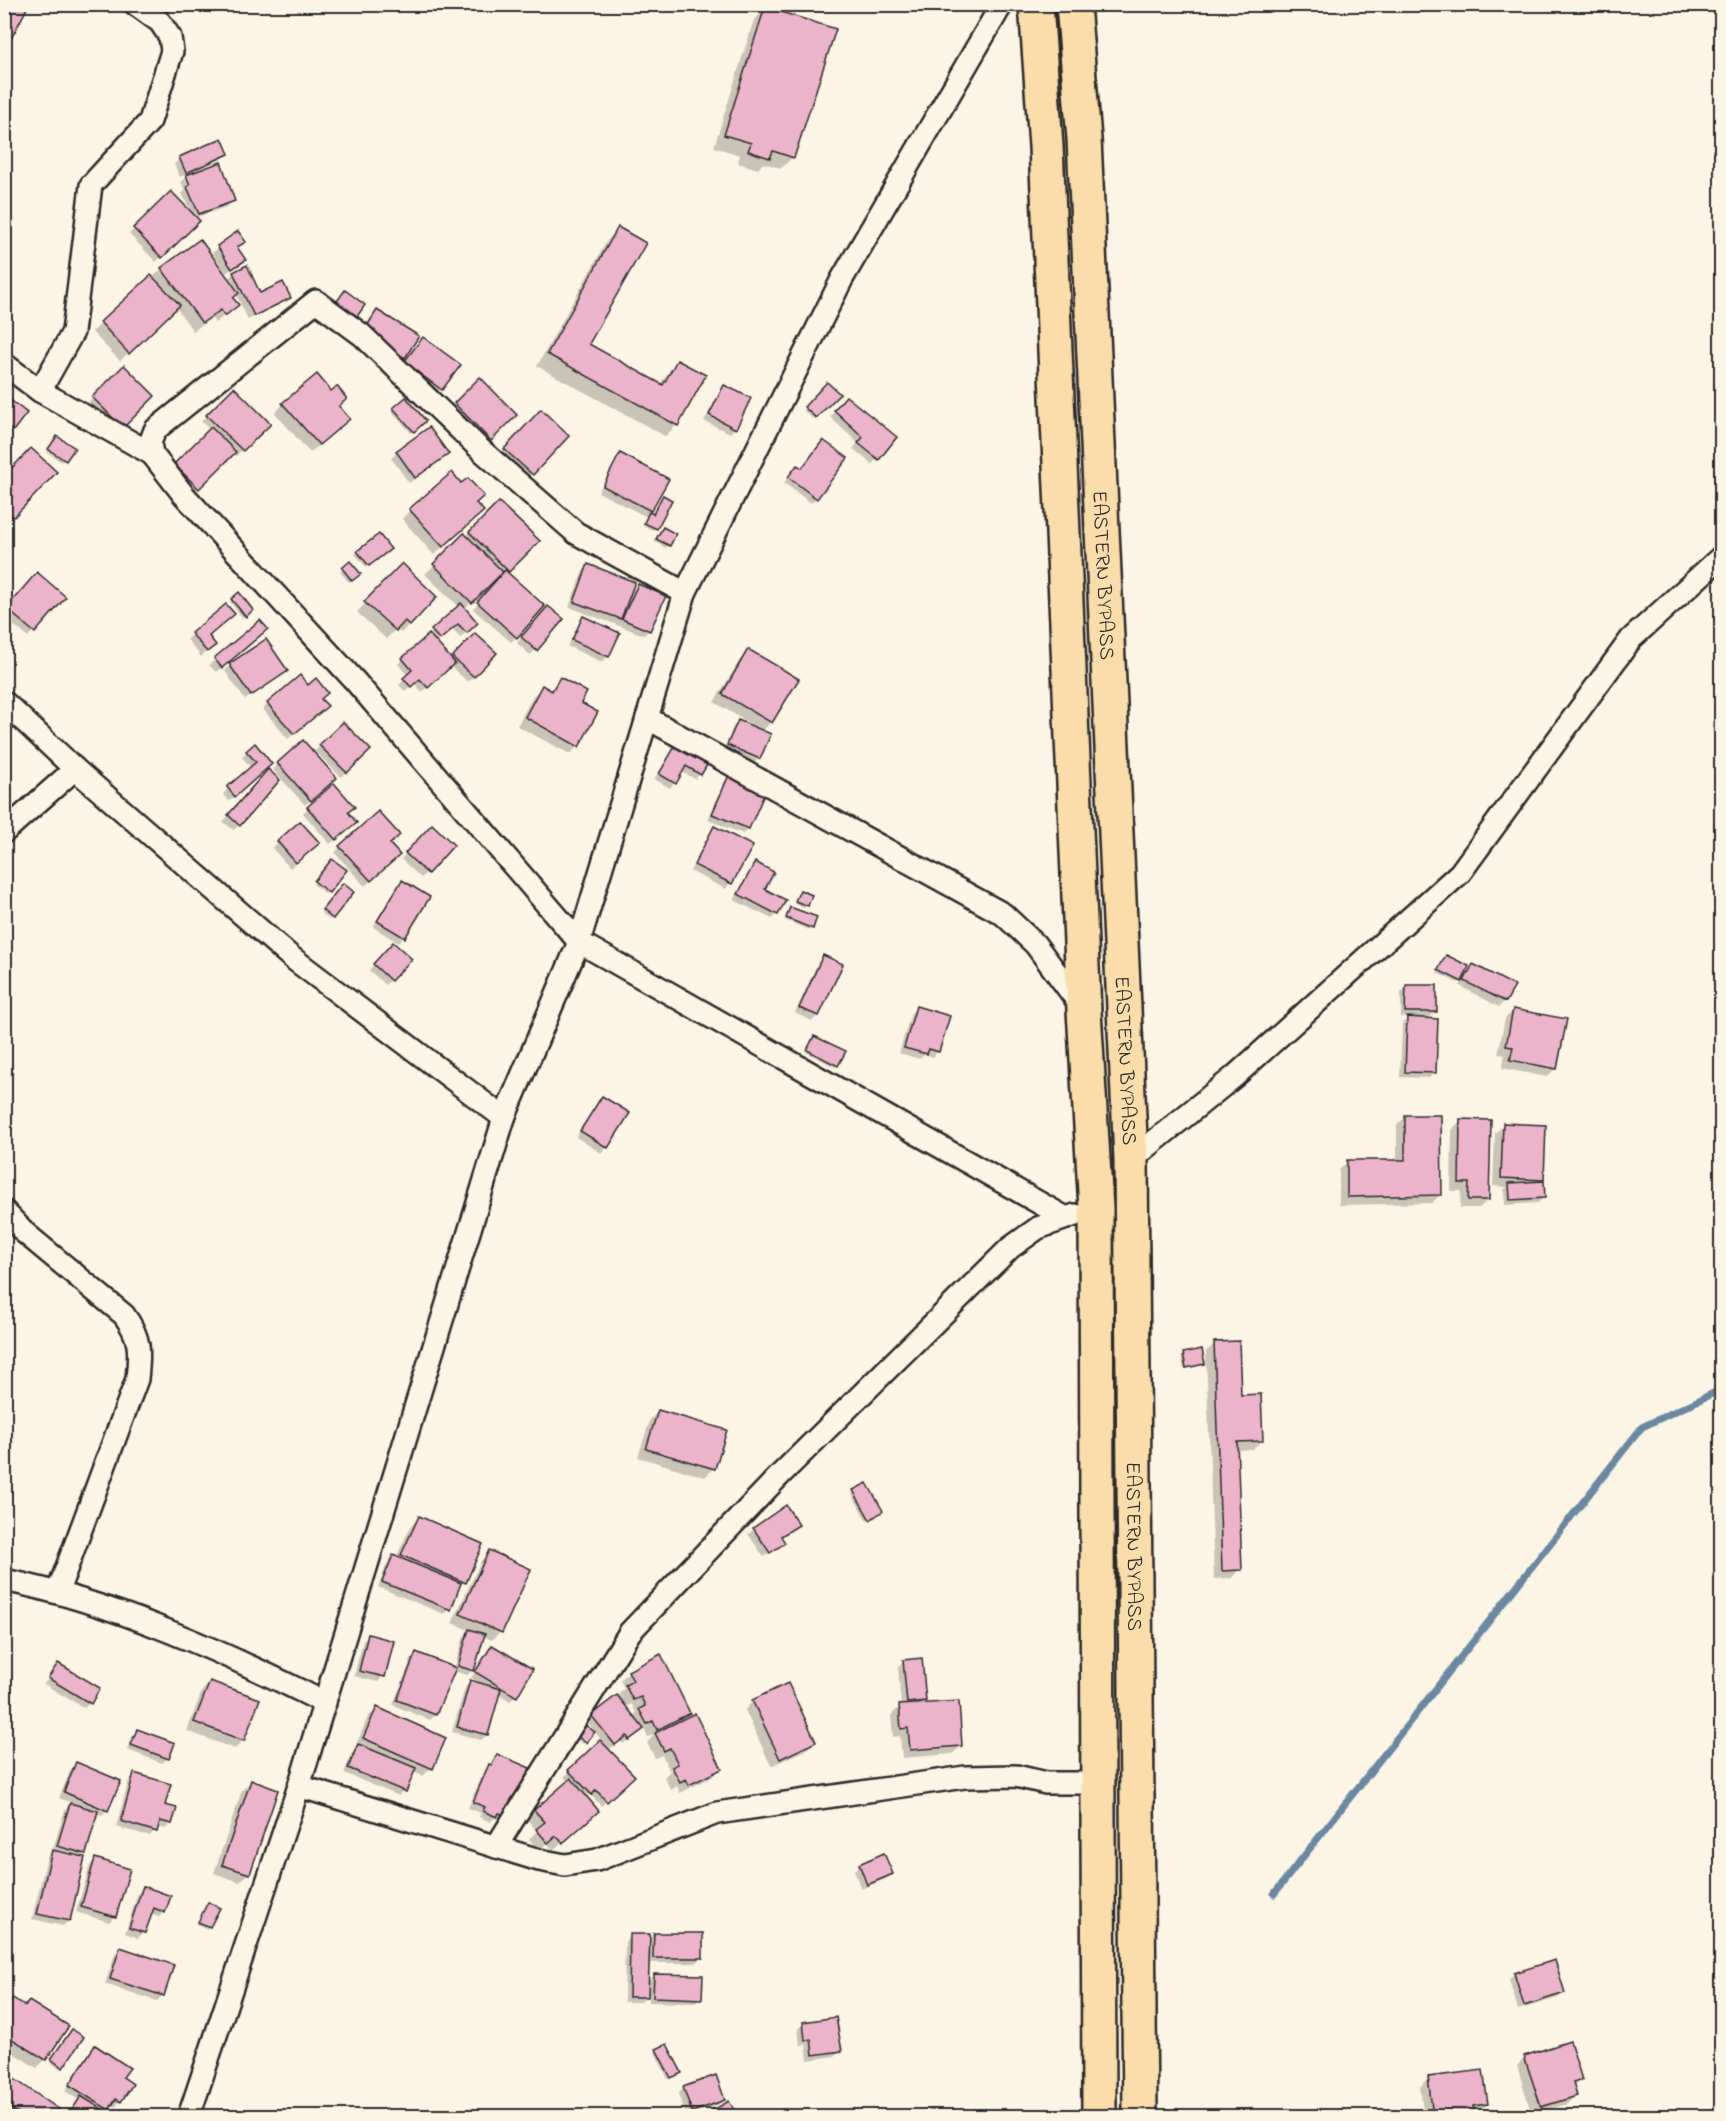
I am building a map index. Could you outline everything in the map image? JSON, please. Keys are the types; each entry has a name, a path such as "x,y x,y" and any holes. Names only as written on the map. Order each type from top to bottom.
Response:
{"highway":[{"name":"EASTERN BYPASS","path":"1036,4 1046,146 1084,1011 1081,1213 1096,1783 1099,2116"},
{"name":"EASTERN BYPASS","path":"1073,4 1084,139 1131,1160 1140,2116"}],"street":[{"path":"40,391 73,332 91,185 150,122 172,51 170,37 160,22 135,4"},
{"path":"189,2116 299,1786 504,1118 579,942 685,593 842,279 1002,4"},
{"path":"152,454 150,443 155,430 316,301 362,335 481,450 576,533 685,593"},
{"path":"4,364 40,391 152,454 183,494 355,681 579,942 1081,1213"},
{"path":"1131,1160 1235,1076 1460,873 1631,639 1722,556"},
{"path":"4,702 75,769 291,957 504,1118"},
{"path":"647,718 1003,914 1035,944 1084,1011"},
{"path":"4,832 75,769"},
{"path":"4,1211 25,1233 124,1314 136,1331 140,1353 137,1379 58,1591"},
{"path":"496,1847 630,1632 780,1475 1010,1248 1038,1228 1081,1213"},
{"path":"4,1580 58,1591 256,1668 325,1703"},
{"path":"299,1786 496,1847 565,1865 597,1860 717,1813 965,1777 1016,1776 1046,1783 1096,1783"}],"building":[{"path":"4,4 20,4 27,8 12,37 4,33"},
{"path":"765,7 836,29 794,158 773,151 770,158 748,151 751,143 724,135"},
{"path":"222,138 229,154 186,173 179,157"},
{"path":"221,162 235,201 199,214 187,187 190,185 186,175"},
{"path":"171,191 200,221 162,258 133,228"},
{"path":"618,227 646,243 589,344 663,385 677,360 706,375 678,426 547,354"},
{"path":"238,231 246,242 237,247 246,260 232,269 217,246"},
{"path":"200,239 239,293 233,298 239,305 225,316 221,310 202,323 161,268"},
{"path":"247,265 260,293 283,282 291,298 254,316 233,272"},
{"path":"151,275 180,305 129,354 100,322"},
{"path":"345,290 365,305 356,318 335,304"},
{"path":"377,310 419,336 405,358 363,332"},
{"path":"423,337 461,365 442,390 404,362"},
{"path":"124,365 155,396 123,428 92,397"},
{"path":"317,374 331,391 337,386 347,399 339,406 350,419 319,445 282,403"},
{"path":"480,377 517,415 491,441 454,403"},
{"path":"827,382 840,394 816,418 804,407"},
{"path":"724,385 751,398 736,429 709,415"},
{"path":"234,387 271,424 243,451 206,415"},
{"path":"4,395 27,413 13,431 4,425"},
{"path":"846,396 897,437 879,460 858,443 863,437 834,410"},
{"path":"406,397 426,421 414,432 393,408"},
{"path":"541,409 569,436 533,475 504,449"},
{"path":"211,427 236,452 199,489 174,464"},
{"path":"429,427 449,454 415,478 396,451"},
{"path":"57,436 75,448 66,461 48,449"},
{"path":"823,440 848,458 817,499 788,477 797,465 802,468"},
{"path":"31,448 57,472 14,517 4,509 4,476"},
{"path":"620,453 669,479 651,511 603,486"},
{"path":"452,472 461,483 468,478 484,496 476,503 484,511 443,547 409,509"},
{"path":"663,495 672,500 657,529 644,523 649,512 653,514"},
{"path":"499,502 540,541 509,572 469,532"},
{"path":"663,527 676,534 670,546 656,539"},
{"path":"464,533 503,572 472,603 433,564"},
{"path":"379,534 391,549 369,566 357,551"},
{"path":"350,561 361,574 352,581 342,568"},
{"path":"402,563 437,597 410,626 405,621 396,631 364,602"},
{"path":"588,564 635,582 621,619 574,602"},
{"path":"505,570 545,606 517,638 477,602"},
{"path":"37,572 66,597 35,633 6,608"},
{"path":"638,584 666,596 650,631 622,619"},
{"path":"239,592 253,610 246,617 231,599"},
{"path":"461,603 478,623 467,633 458,624 440,640 431,630"},
{"path":"226,604 235,614 209,636 216,645 207,652 191,633"},
{"path":"548,606 564,619 537,651 521,637"},
{"path":"583,616 620,633 609,657 572,640"},
{"path":"260,620 268,629 222,668 214,658"},
{"path":"475,633 497,653 474,677 452,657"},
{"path":"429,634 455,663 428,688 420,679 411,687 403,678 412,670 402,658"},
{"path":"266,639 288,671 251,696 229,664"},
{"path":"748,649 799,679 772,723 722,694"},
{"path":"300,675 308,685 316,678 328,693 321,699 328,706 294,734 267,703"},
{"path":"560,677 587,692 581,703 598,712 579,747 525,717 542,685 552,691"},
{"path":"738,720 771,734 760,759 727,745"},
{"path":"343,722 371,750 347,773 319,745"},
{"path":"303,740 337,778 311,801 277,763"},
{"path":"678,741 710,760 701,775 686,766 676,784 659,774"},
{"path":"255,743 272,764 235,797 227,787 256,762 246,751"},
{"path":"268,769 280,780 240,826 228,815"},
{"path":"729,775 766,790 749,829 712,814"},
{"path":"334,783 355,807 348,812 357,823 336,840 307,807"},
{"path":"378,811 400,835 390,844 400,855 371,881 339,846"},
{"path":"300,821 320,843 296,863 277,841"},
{"path":"432,824 454,845 428,874 405,853"},
{"path":"714,826 753,846 732,884 694,865"},
{"path":"332,859 347,870 329,893 314,881"},
{"path":"755,862 774,872 765,889 786,900 778,915 738,894"},
{"path":"402,880 430,897 405,938 377,921"},
{"path":"343,883 354,892 333,919 322,910"},
{"path":"800,890 812,895 808,906 795,901"},
{"path":"790,907 817,917 813,929 786,918"},
{"path":"393,942 412,959 391,981 373,964"},
{"path":"823,955 843,964 819,1016 799,1008"},
{"path":"1446,955 1469,966 1462,982 1438,970"},
{"path":"1473,964 1515,986 1506,1002 1464,981"},
{"path":"1406,985 1437,985 1437,1012 1405,1012"},
{"path":"916,1006 950,1016 939,1052 929,1049 927,1054 904,1048"},
{"path":"1513,1009 1567,1019 1557,1069 1510,1060 1513,1047 1506,1046"},
{"path":"1407,1017 1438,1019 1436,1073 1405,1072"},
{"path":"814,1036 846,1051 838,1066 807,1050"},
{"path":"602,1096 630,1113 608,1148 580,1131"},
{"path":"1405,1115 1441,1115 1442,1195 1347,1197 1347,1160 1405,1160"},
{"path":"1460,1119 1491,1120 1489,1200 1468,1200 1469,1183 1459,1183"},
{"path":"1503,1123 1546,1125 1544,1180 1501,1178"},
{"path":"1544,1181 1545,1198 1510,1200 1509,1183"},
{"path":"1239,1341 1241,1395 1261,1394 1263,1441 1237,1442 1242,1570 1222,1571 1214,1342"},
{"path":"1202,1349 1205,1364 1186,1368 1183,1353"},
{"path":"658,1410 727,1430 715,1469 646,1449"},
{"path":"867,1483 883,1511 870,1520 853,1490"},
{"path":"786,1505 799,1525 781,1536 785,1543 770,1553 753,1528"},
{"path":"419,1516 483,1544 466,1583 401,1555"},
{"path":"489,1550 531,1569 502,1633 460,1614"},
{"path":"393,1555 461,1583 451,1610 382,1582"},
{"path":"469,1629 485,1634 474,1671 458,1666"},
{"path":"368,1634 394,1641 385,1677 359,1671"},
{"path":"492,1645 533,1669 517,1697 475,1672"},
{"path":"416,1652 456,1668 436,1715 397,1700"},
{"path":"661,1654 690,1713 657,1730 653,1721 647,1724 639,1709 645,1706 641,1697 633,1700 625,1685 633,1681 628,1671"},
{"path":"922,1658 926,1701 907,1703 903,1660"},
{"path":"58,1663 100,1688 91,1704 48,1678"},
{"path":"470,1680 501,1689 488,1735 457,1727"},
{"path":"210,1681 260,1699 244,1741 194,1722"},
{"path":"788,1683 816,1742 780,1759 752,1700"},
{"path":"617,1695 644,1729 629,1740 627,1736 615,1745 591,1715"},
{"path":"959,1701 962,1746 910,1750 908,1728 901,1729 899,1705"},
{"path":"377,1707 446,1738 433,1769 363,1738"},
{"path":"695,1713 722,1769 689,1785 686,1779 680,1782 672,1767 678,1764 670,1748 664,1751 655,1733"},
{"path":"581,1722 595,1732 586,1743 573,1733"},
{"path":"137,1729 175,1743 169,1759 131,1745"},
{"path":"600,1740 635,1776 607,1802 596,1790 592,1795 568,1770"},
{"path":"358,1744 416,1768 406,1792 348,1768"},
{"path":"497,1754 530,1768 509,1817 499,1813 497,1817 483,1811 485,1807 473,1802 489,1764 492,1765"},
{"path":"76,1762 121,1781 108,1811 64,1792"},
{"path":"134,1773 171,1784 165,1805 177,1808 172,1824 160,1821 157,1832 121,1821"},
{"path":"571,1778 599,1811 563,1843 556,1836 548,1843 536,1829 545,1822 534,1810"},
{"path":"251,1780 278,1790 250,1874 222,1865"},
{"path":"70,1803 98,1811 86,1854 57,1846"},
{"path":"52,1850 85,1857 70,1921 37,1914"},
{"path":"884,1853 893,1874 867,1885 859,1864"},
{"path":"95,1858 130,1869 116,1917 81,1907"},
{"path":"143,1886 171,1896 165,1913 154,1908 145,1933 129,1928"},
{"path":"208,1902 220,1908 210,1927 198,1922"},
{"path":"654,1933 703,1933 703,1958 653,1958"},
{"path":"630,1934 650,1934 648,1997 629,1997"},
{"path":"120,1947 174,1965 164,1996 110,1979"},
{"path":"1555,1960 1565,1993 1524,2006 1514,1973"},
{"path":"654,1974 703,1975 702,1999 653,1997"},
{"path":"13,1998 25,2006 29,2001 69,2026 46,2060 4,2034 7,2020 4,2018 4,2011"},
{"path":"836,2017 842,2051 813,2055 811,2039 805,2040 803,2022"},
{"path":"72,2029 84,2037 63,2068 51,2059"},
{"path":"1570,2041 1582,2080 1573,2083 1577,2096 1541,2107 1524,2056"},
{"path":"667,2044 682,2073 671,2078 656,2049"},
{"path":"95,2045 130,2068 123,2077 133,2084 121,2102 116,2099 109,2110 69,2085"},
{"path":"1483,2070 1488,2104 1473,2106 1475,2116 1433,2116 1428,2077"},
{"path":"716,2075 725,2100 692,2112 683,2087"},
{"path":"10,2076 60,2110 55,2116 23,2116 4,2104 4,2083"},
{"path":"81,2096 113,2116 68,2116"},
{"path":"729,2101 737,2115 703,2116"},
{"path":"4,2106 20,2116 4,2116"}],"waterway":[{"path":"1274,1894 1642,1427 1722,1389"}]}
